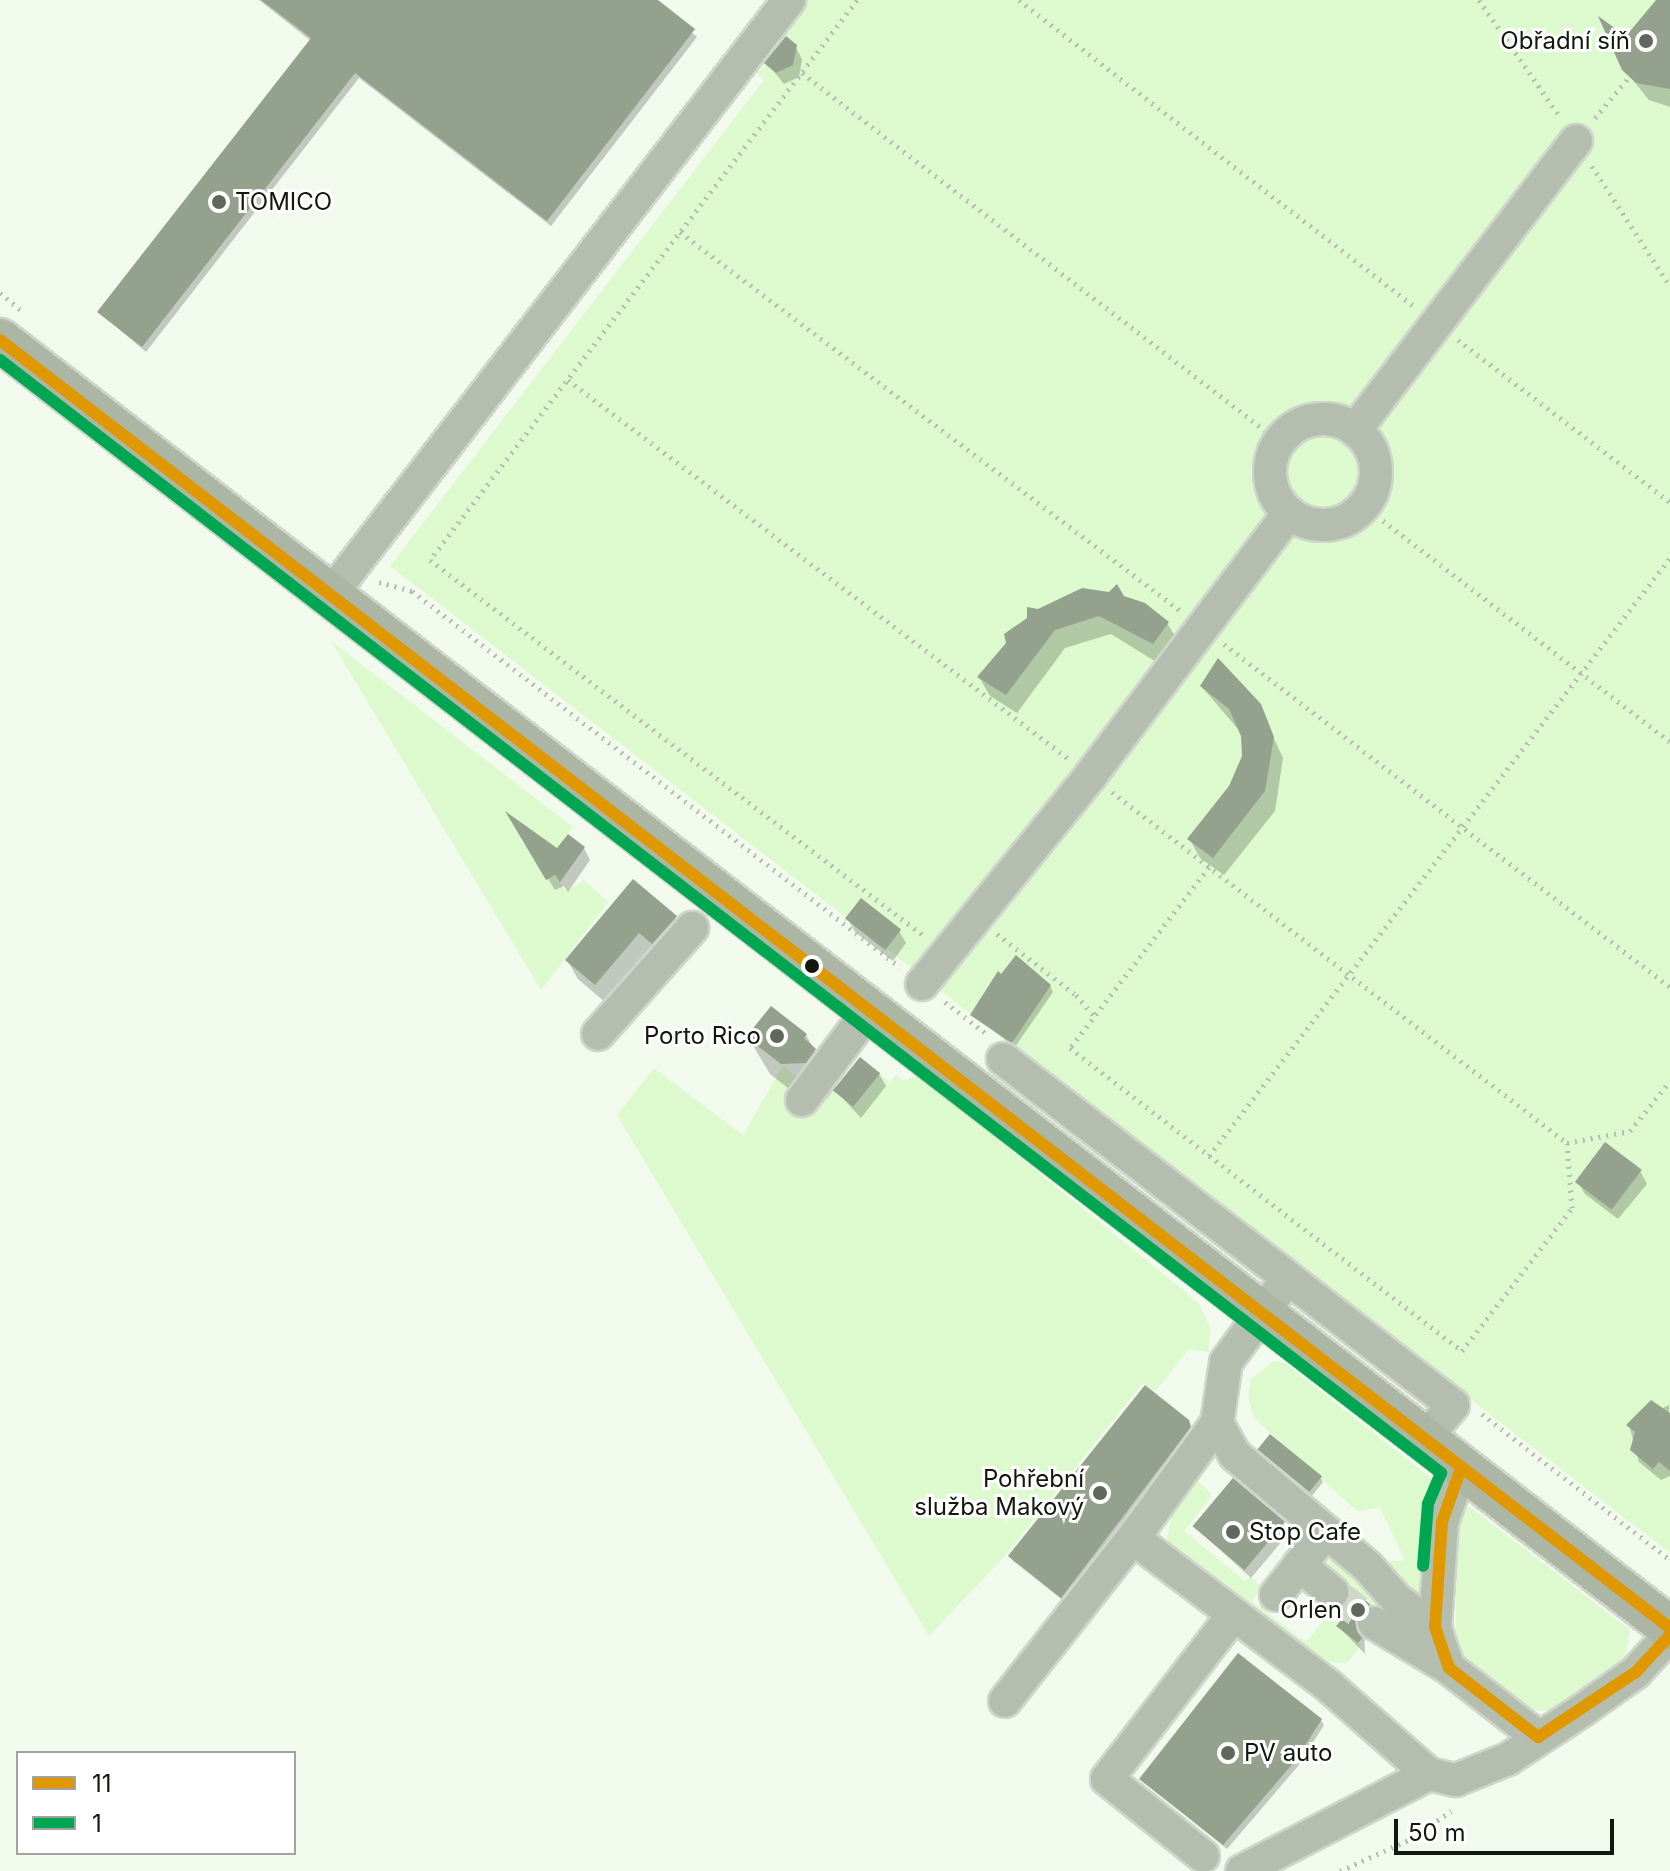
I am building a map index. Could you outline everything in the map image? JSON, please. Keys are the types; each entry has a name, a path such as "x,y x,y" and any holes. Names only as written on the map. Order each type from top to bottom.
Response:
{"main road":[{"path":"12,326 341,581 727,899 1670,1628"}],"lane":[{"path":"341,581 786,2"},
{"path":"1355,430 1576,141"},
{"path":"1314,420 1332,420 1355,430 1367,442 1376,465 1376,482 1364,506 1345,521 1327,525 1289,513 1271,480 1280,442 1314,420"},
{"path":"922,984 949,955 1289,513"},
{"path":"680,971 727,899"},
{"path":"598,1034 692,928"},
{"path":"802,1100 870,1009"},
{"path":"1000,1050 1453,1405 1424,1440"},
{"path":"1005,1701 1133,1538 1217,1423 1226,1362 1288,1278"},
{"path":"1217,1423 1235,1455 1326,1532 1397,1600 1435,1627"},
{"path":"1449,1668 1435,1627 1442,1522 1461,1468"},
{"path":"1276,1595 1326,1532"},
{"path":"1133,1538 1331,1688 1429,1774 1456,1780 1474,1776 1636,1672 1670,1635"},
{"path":"1299,1565 1332,1592"},
{"path":"1203,1856 1107,1779 1234,1614"},
{"path":"1374,1623 1449,1668 1538,1737"},
{"path":"1242,1871 1429,1774"}],"path":[{"path":"857,0 430,560 949,955"},
{"path":"1019,0 1670,502"},
{"path":"1479,0 1670,286"},
{"path":"802,73 1280,442"},
{"path":"1576,141 1630,76"},
{"path":"0,293 12,326"},
{"path":"1364,506 1670,742"},
{"path":"1209,1156 1670,558"},
{"path":"341,581 412,591 922,984 1000,1050"},
{"path":"1209,867 1070,1048 1462,1351 1572,1208 1567,1143 1630,1131 1670,1081"},
{"path":"977,919 1076,995 1094,1016"},
{"path":"1472,1406 1670,1560"},
{"path":"1340,1871 1411,1839 1460,1805 1474,1776"}],"green space":[{"path":"800,0 1670,0 1670,1553 390,566 764,80 757,74 765,64 756,57"},
{"path":"331,641 573,827 557,848 528,828 519,840 539,856 566,891 584,880 608,902 541,990"},
{"path":"783,1066 804,1082 839,1075 843,1078 833,1091 853,1107 880,1073 889,1083 896,1075 903,1081 916,1076 927,1082 1182,1289 1199,1304 1210,1327 1209,1352 1189,1349 1155,1392 1143,1383 1004,1557 929,1636 617,1115 654,1068 743,1135"},
{"path":"1274,1361 1285,1363 1432,1479 1436,1491 1421,1594 1414,1594 1380,1563 1405,1560 1380,1508 1357,1511 1254,1418 1248,1397 1251,1379"},
{"path":"1196,1480 1211,1493 1210,1499 1184,1531 1245,1581 1250,1577 1262,1587 1252,1601 1306,1642 1334,1608 1345,1616 1337,1627 1361,1646 1347,1663 1315,1661 1174,1551 1167,1539 1172,1510"},
{"path":"1469,1506 1630,1630 1624,1664 1555,1711 1529,1710 1471,1665 1456,1642 1455,1515"},
{"path":"1339,1555 1404,1620 1382,1613 1326,1569 1330,1557"}],"building":[{"path":"261,0 658,0 695,29 547,221 355,73 142,347 97,312 311,38"},
{"name":"Obřadní síň","path":"1656,0 1670,0 1670,89 1636,83 1622,70 1598,16 1626,36"},
{"path":"786,36 797,45 793,65 776,73 764,63"},
{"path":"1117,584 1124,596 1145,603 1169,622 1153,644 1099,616 1055,630 1006,695 977,677 1006,643 1004,634 1027,618 1027,607 1038,609 1082,588 1109,592"},
{"path":"1218,658 1261,704 1274,737 1265,791 1213,858 1187,839 1229,786 1242,756 1241,736 1229,709 1200,686"},
{"path":"505,811 557,848 568,834 585,847 560,882 555,875 546,880"},
{"path":"633,879 677,916 652,944 639,933 595,985 565,960"},
{"path":"861,898 901,929 885,950 845,918"},
{"path":"1016,955 1051,985 1012,1043 970,1015 998,971 1001,974"},
{"name":"Porto Rico","path":"771,1006 807,1034 804,1038 816,1049 806,1063 781,1064 746,1037"},
{"path":"860,1057 880,1073 853,1107 833,1090"},
{"path":"1605,1142 1642,1170 1612,1210 1575,1182"},
{"name":"Pohřební služba Makový","path":"1145,1385 1189,1420 1191,1427 1061,1598 1008,1556"},
{"path":"1651,1400 1670,1413 1670,1471 1659,1462 1653,1469 1630,1450 1635,1432 1626,1425"},
{"path":"1270,1434 1322,1476 1309,1492 1257,1450"},
{"name":"Stop Cafe","path":"1233,1478 1285,1522 1245,1570 1193,1526"},
{"path":"1350,1588 1371,1605 1357,1614 1355,1623 1362,1638 1358,1643 1336,1626 1345,1616 1337,1610 1347,1603"},
{"name":"PV auto","path":"1238,1653 1322,1719 1295,1761 1223,1845 1139,1779"}],"tunnel":[{"path":"1332,1592 1374,1623"}],"transit line":[{"name":"11","path":"0,340 1670,1628"},
{"name":"1","path":"0,360 1441,1473 1428,1504 1423,1566"},
{"name":"11","path":"1461,1468 1442,1522 1435,1627 1449,1668 1538,1737 1636,1672 1670,1635"}],"place":[{"name":"Obřadní síň","path":"1646,41"},
{"name":"TOMICO","path":"219,202"},
{"name":"Porto Rico","path":"777,1036"},
{"name":"Pohřební služba Makový","path":"1100,1493"},
{"name":"Stop Cafe","path":"1233,1532"},
{"name":"Orlen","path":"1358,1610"},
{"name":"PV auto","path":"1228,1753"}]}
